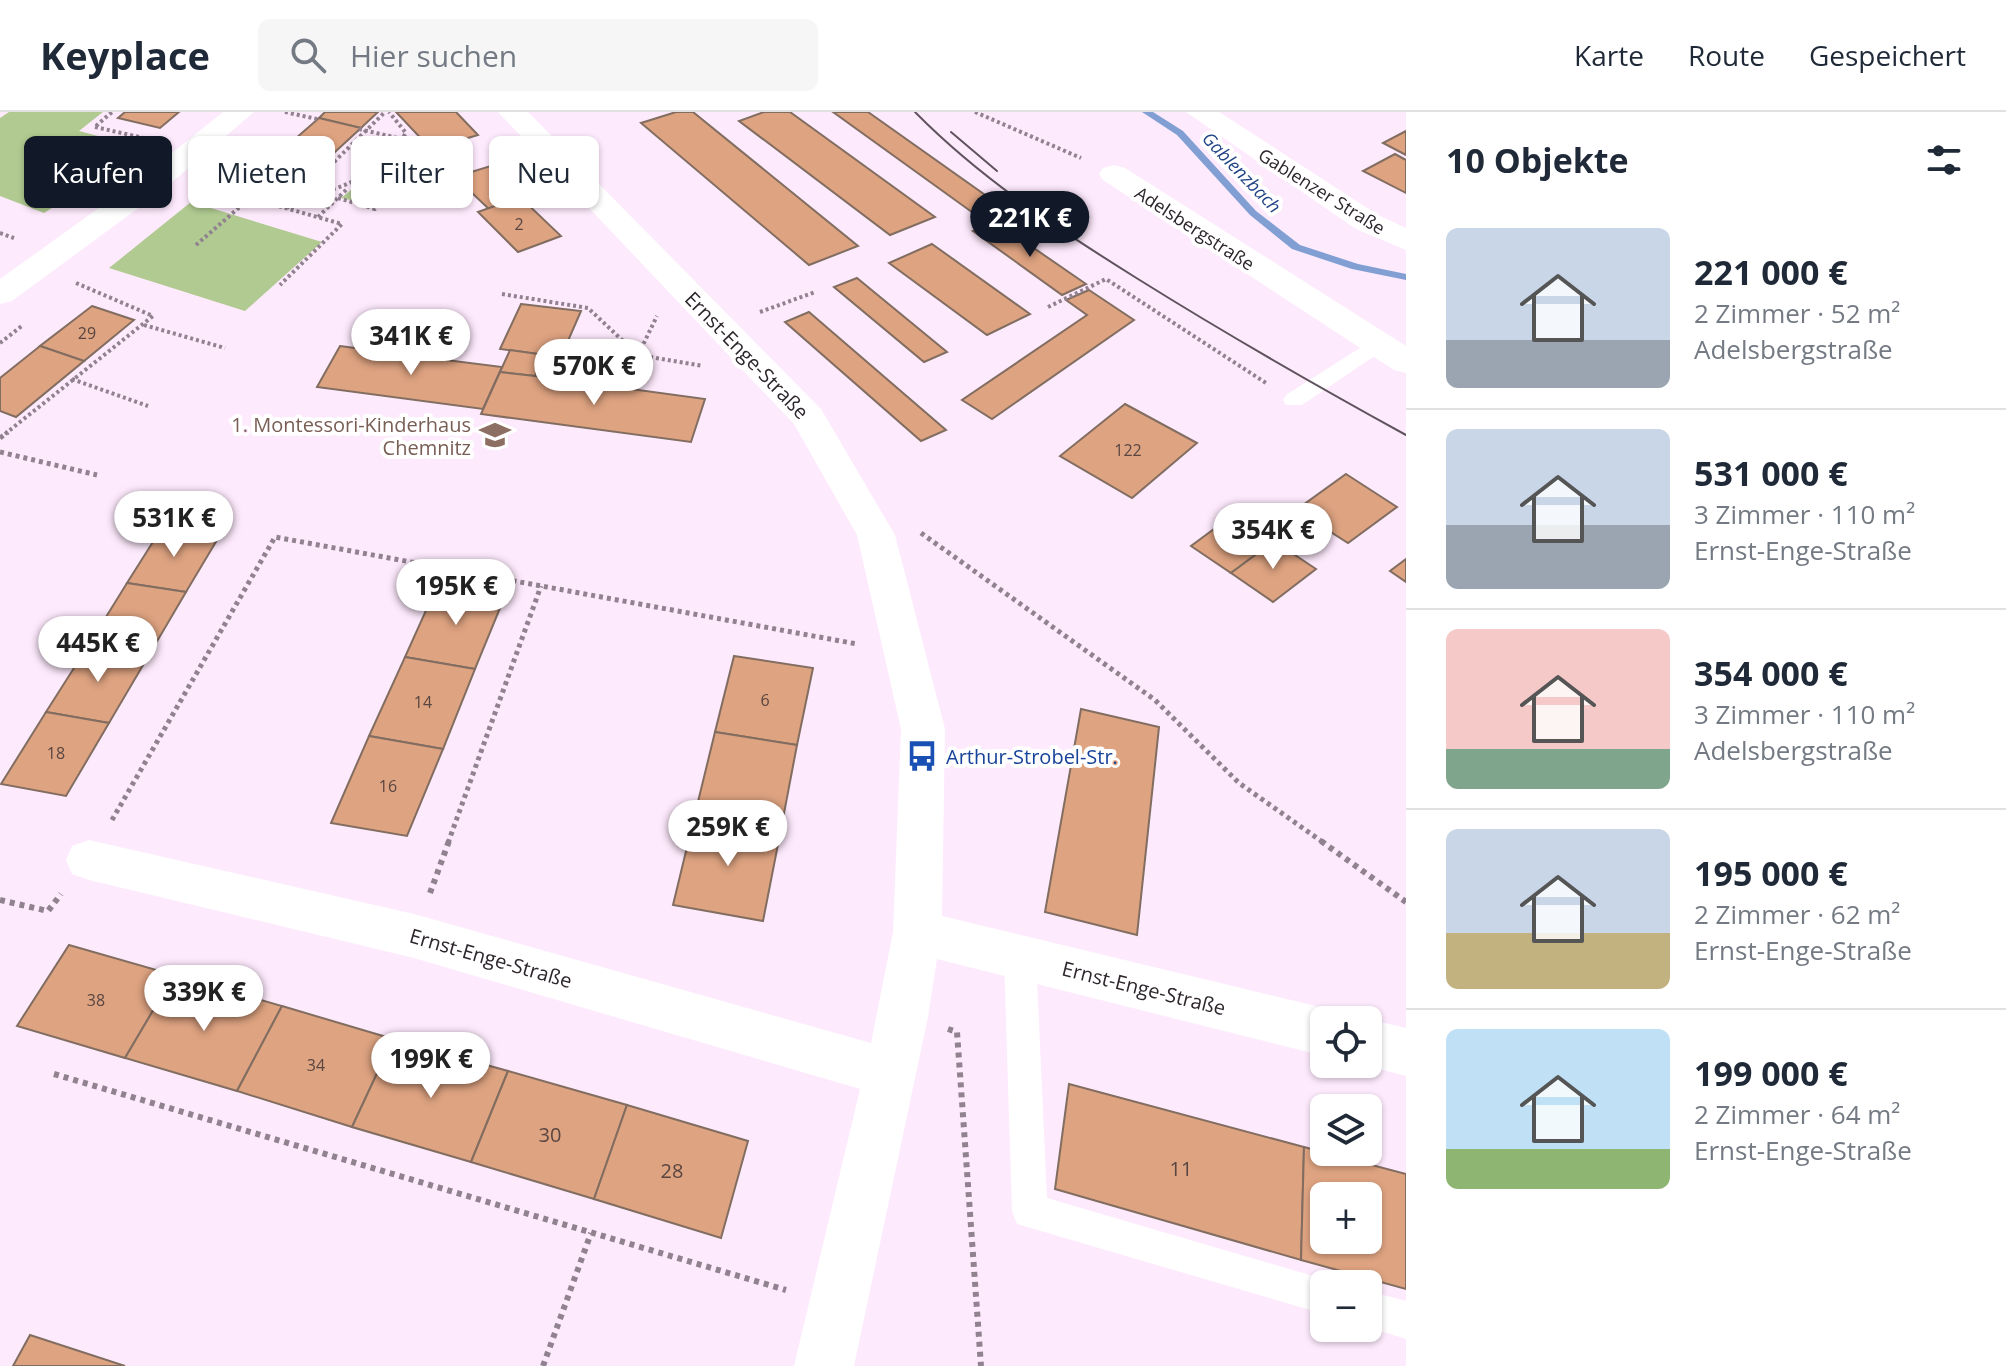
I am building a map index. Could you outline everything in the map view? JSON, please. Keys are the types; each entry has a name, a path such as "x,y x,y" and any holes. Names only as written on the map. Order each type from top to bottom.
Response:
{"street":[{"path":"7,288 102,224 240,112"},
{"name":"Ernst-Enge-Straße","path":"512,112 808,417 876,535 923,729 917,932 903,1017 824,1366"},
{"name":"Gablenzer Straße","path":"1200,112 1356,215 1406,240"},
{"name":"Adelsbergstraße","path":"1114,174 1406,362"},
{"name":"Ernst-Enge-Straße","path":"89,860 414,936 890,1073"},
{"name":"Ernst-Enge-Straße","path":"917,932 1310,1029"},
{"path":"1382,1046 1406,1052"}],"lane":[{"path":"1294,400 1377,344"},
{"path":"1020,957 1030,1211 1310,1292"},
{"path":"1382,1313 1406,1320"}],"path":[{"path":"95,127 112,112"},
{"path":"285,112 317,119"},
{"path":"335,161 387,112 406,133 404,136"},
{"name":"Adelsbergstraße","path":"975,112 1114,174"},
{"path":"359,129 388,136"},
{"path":"335,192 351,186"},
{"path":"318,217 351,186"},
{"path":"338,198 351,202"},
{"path":"196,245 239,208"},
{"path":"280,285 342,224 286,208"},
{"path":"623,373 638,355 674,279"},
{"path":"1048,307 1106,279 1294,400"},
{"path":"0,438 153,316 75,283 7,288"},
{"path":"721,327 815,292"},
{"path":"502,294 588,308 638,355"},
{"path":"143,325 225,348"},
{"path":"71,379 148,406"},
{"path":"0,452 97,475"},
{"path":"876,535 920,532 1155,700 1239,783 1406,902"},
{"path":"0,900 48,911 89,860 275,537 903,653"},
{"path":"414,936 541,586"},
{"path":"903,1017 957,1032 981,1366"},
{"path":"54,1074 838,1306"},
{"path":"543,1366 591,1233"}],"green space":[{"path":"9,112 103,112 79,131 98,136 24,136 24,205 0,196 0,118"},
{"path":"351,190 351,200 341,198"},
{"path":"188,204 188,208 211,208 322,242 245,311 109,268"},
{"path":"31,208 52,208 44,213"}],"building":[{"path":"125,112 179,112 160,128 118,118"},
{"path":"325,112 378,112 361,128 319,118"},
{"path":"396,112 456,112 478,135 473,136 419,136"},
{"path":"676,112 693,112 858,246 809,265 641,123"},
{"path":"764,112 790,112 935,217 890,235 739,121"},
{"path":"833,112 868,112 1012,214 987,223"},
{"path":"319,118 361,128 335,152 335,136 298,136"},
{"path":"1406,131 1406,155 1383,143"},
{"path":"1395,154 1406,160 1406,193 1363,171"},
{"path":"489,166 489,208 492,208 489,209 473,194 473,171"},
{"path":"489,208 532,208 561,236 518,252 478,212"},
{"path":"996,222 1086,284 1062,295 973,231"},
{"path":"932,244 1030,314 987,335 889,263"},
{"path":"857,278 947,352 924,362 834,287"},
{"path":"1089,290 1134,320 992,419 962,400 1087,315 1066,300"},
{"path":"521,304 581,311 561,357 500,349"},
{"path":"92,306 134,320 84,361 40,346"},
{"path":"809,312 946,430 921,441 785,322"},
{"path":"40,346 84,361 16,417 0,411 0,378"},
{"path":"340,346 502,367 483,409 317,387"},
{"path":"407,349 441,353 438,359 404,355"},
{"path":"510,350 545,355 535,376 500,372"},
{"path":"606,371 640,375 635,390 600,385"},
{"path":"500,372 705,399 691,442 481,414"},
{"path":"1125,404 1197,443 1132,498 1060,456"},
{"path":"1346,474 1397,507 1348,543 1296,510"},
{"path":"1233,515 1274,541 1231,573 1191,546"},
{"path":"163,526 220,535 186,592 127,583"},
{"path":"1274,541 1316,569 1273,602 1231,573"},
{"path":"1406,559 1406,582 1390,571"},
{"path":"127,583 186,592 149,655 88,646"},
{"path":"437,586 505,596 475,669 405,657"},
{"path":"88,646 149,655 109,723 46,712"},
{"path":"734,656 813,668 797,745 715,732"},
{"path":"405,657 475,669 443,749 369,736"},
{"path":"1081,709 1159,727 1137,935 1045,912"},
{"path":"46,712 109,723 66,796 1,784"},
{"path":"715,732 797,745 781,829 695,814"},
{"path":"369,736 443,749 407,836 331,823"},
{"path":"695,814 781,829 763,921 673,905"},
{"path":"69,945 174,975 125,1058 17,1026"},
{"path":"174,975 282,1006 237,1091 125,1058"},
{"path":"282,1006 393,1039 352,1127 237,1091"},
{"path":"393,1039 508,1071 471,1162 352,1127"},
{"path":"508,1071 627,1105 594,1199 471,1162"},
{"path":"1069,1084 1304,1147 1301,1260 1055,1189"},
{"path":"627,1105 748,1141 721,1238 594,1199"},
{"path":"1304,1147 1310,1149 1310,1166 1376,1166 1406,1174 1406,1289 1382,1282 1382,1270 1337,1270 1301,1260"},
{"path":"30,1335 125,1366 13,1366"}],"waterway":[{"name":"Gablenzbach","path":"1147,112 1180,133 1253,213 1296,247 1356,267 1406,277"}],"tram line":[{"path":"915,112 993,181 1079,241 1237,339 1406,435"},
{"path":"951,132 997,171"}],"place":[{"name":"1. Montessori-Kinderhaus Chemnitz","path":"495,435"},
{"name":"Arthur-Strobel-Str.","path":"922,756"}]}
